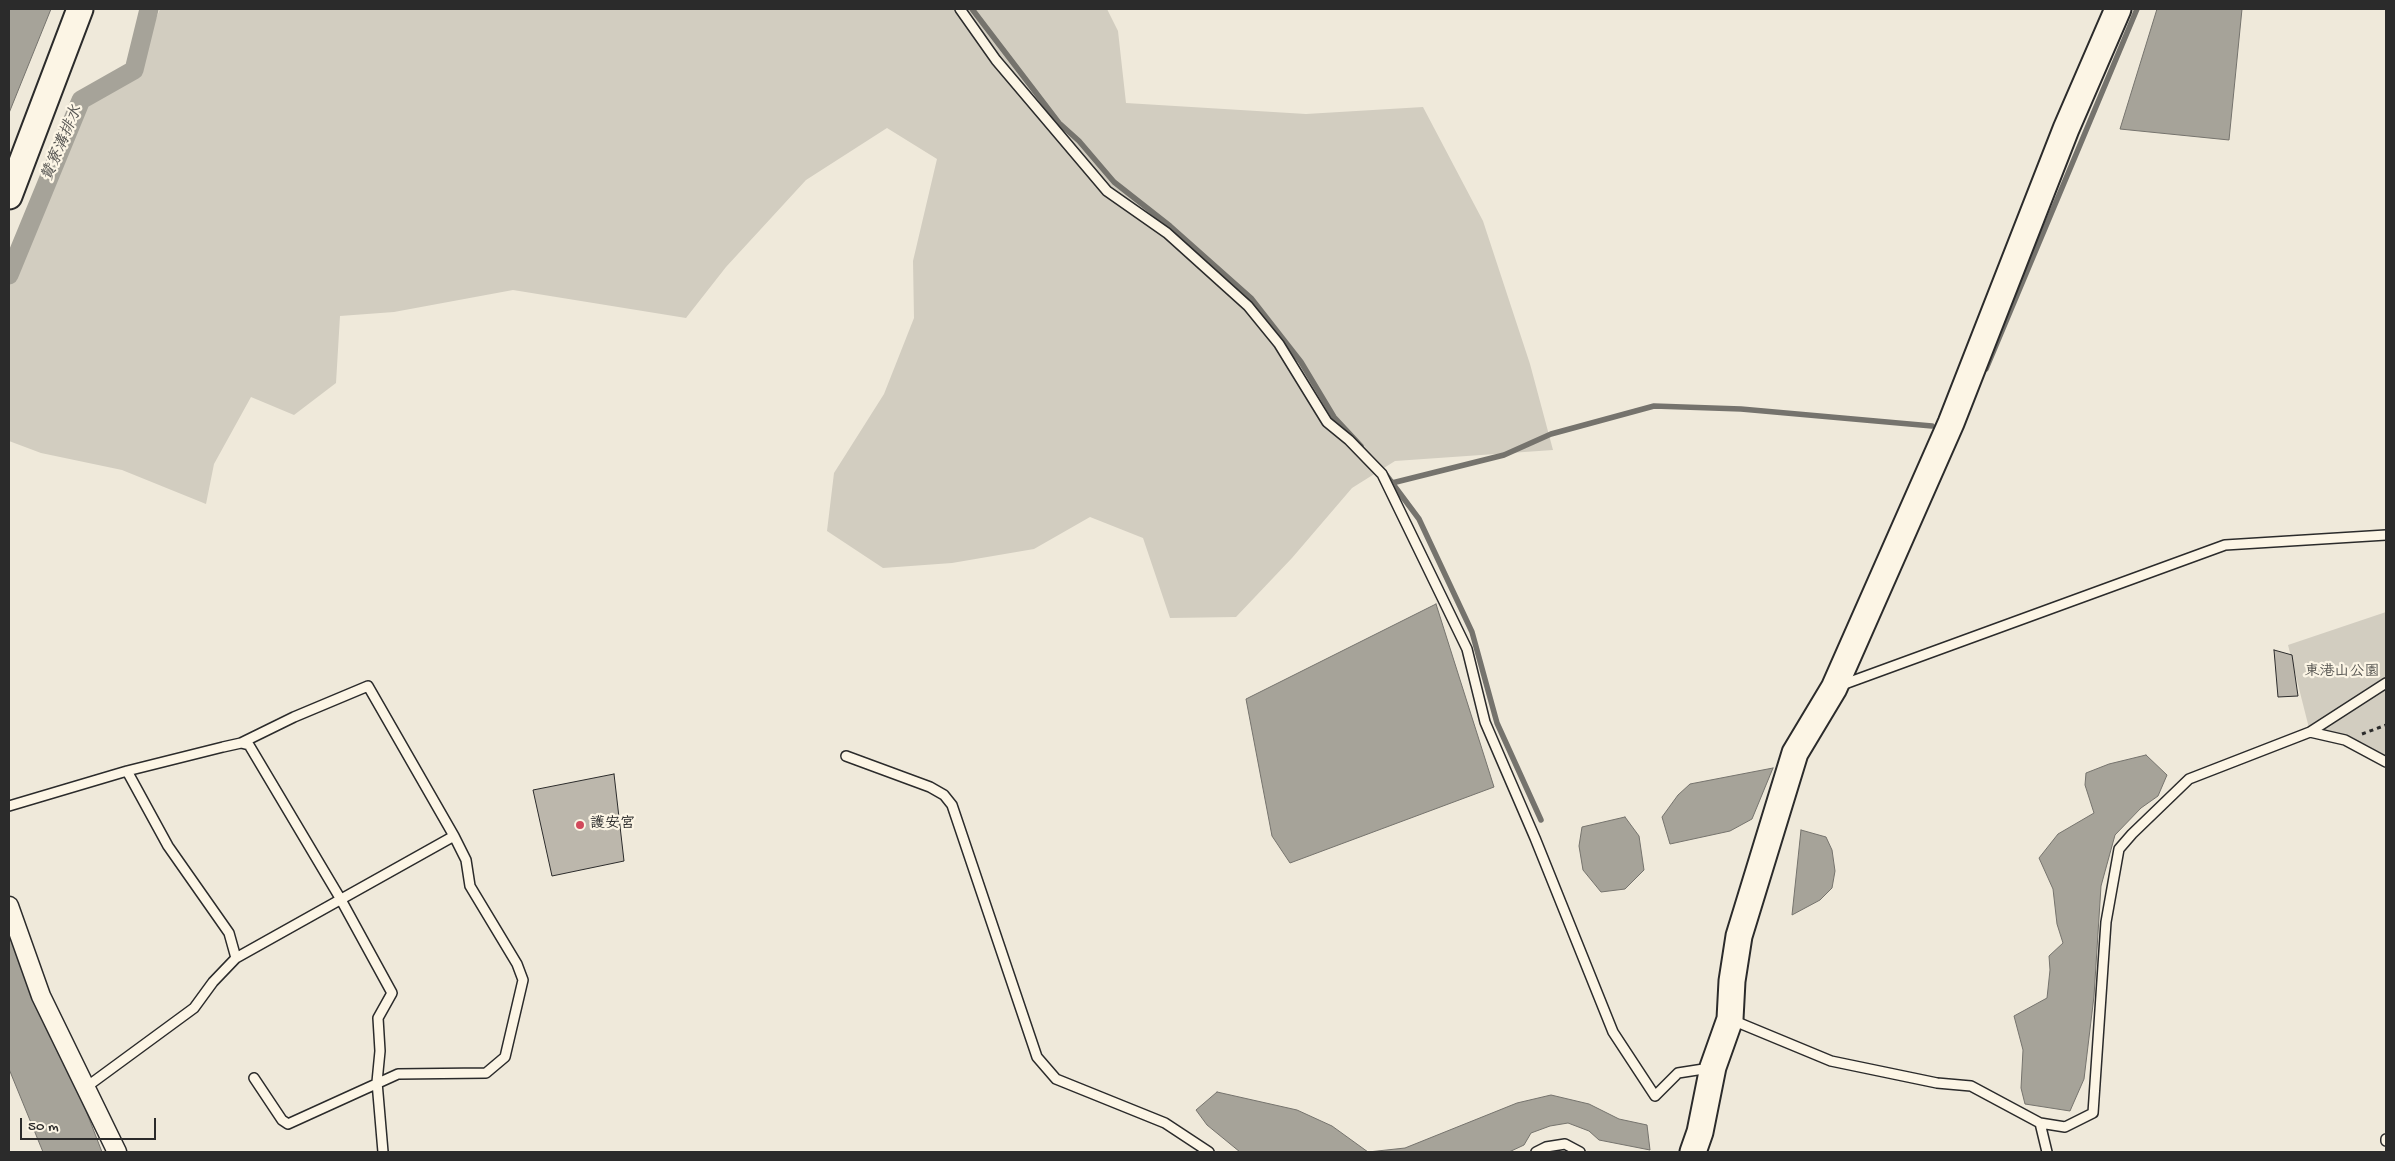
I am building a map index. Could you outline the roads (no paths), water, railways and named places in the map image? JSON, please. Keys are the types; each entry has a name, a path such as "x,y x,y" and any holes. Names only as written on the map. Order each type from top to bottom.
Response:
{"street":[{"path":"9,196 80,9"},
{"path":"1693,1152 1700,1132 1713,1067 1730,1019 1732,981 1739,936 1795,753 1834,688 1951,423 2066,128 2118,9"},
{"path":"9,906 40,996 117,1152"}],"lane":[{"path":"960,9 996,60 1106,191 1167,232 1248,306 1279,344 1327,422 1349,440 1382,474 1467,649 1485,722 1536,838 1613,1032 1655,1096 1678,1073 1713,1067"},
{"path":"1834,688 2225,545 2386,535"},
{"path":"1730,1019 1832,1061 1937,1083 1971,1086 2040,1123 2066,1127 2093,1113 2106,922 2119,849 2189,779 2310,732 2386,683"},
{"path":"9,806 127,771 241,743 294,717 368,686 454,836 466,860 470,886 517,964 523,980 505,1057 486,1073 398,1074 288,1124 282,1120 254,1078"},
{"path":"2310,732 2345,740 2386,762"},
{"path":"241,743 249,745 340,898 392,993 378,1018 380,1051 377,1082 383,1152"},
{"path":"846,756 930,787 944,795 952,805 1037,1057 1056,1079 1165,1123 1209,1152"},
{"path":"127,771 168,846 229,933 236,958"},
{"path":"85,1088 194,1008 213,982 236,958 340,898 454,836"},
{"path":"2040,1123 2047,1152"},
{"path":"1536,1152 1546,1147 1565,1144 1580,1152"}],"waterway":[{"name":"贊寮溝排水","path":"9,275 81,100 134,70 149,9"},
{"path":"972,9 1059,123 1079,141 1114,182 1170,226 1251,298 1301,362 1334,417 1361,446"},
{"path":"1986,369 2137,9"},
{"path":"1392,483 1504,455 1551,434 1654,406 1741,409 1932,426"},
{"path":"1384,472 1419,519 1472,632 1497,723 1541,820"}],"place":[{"name":"護安宮","path":"580,825"}],"park label":[{"name":"東港山公園","path":"2342,673"}]}
